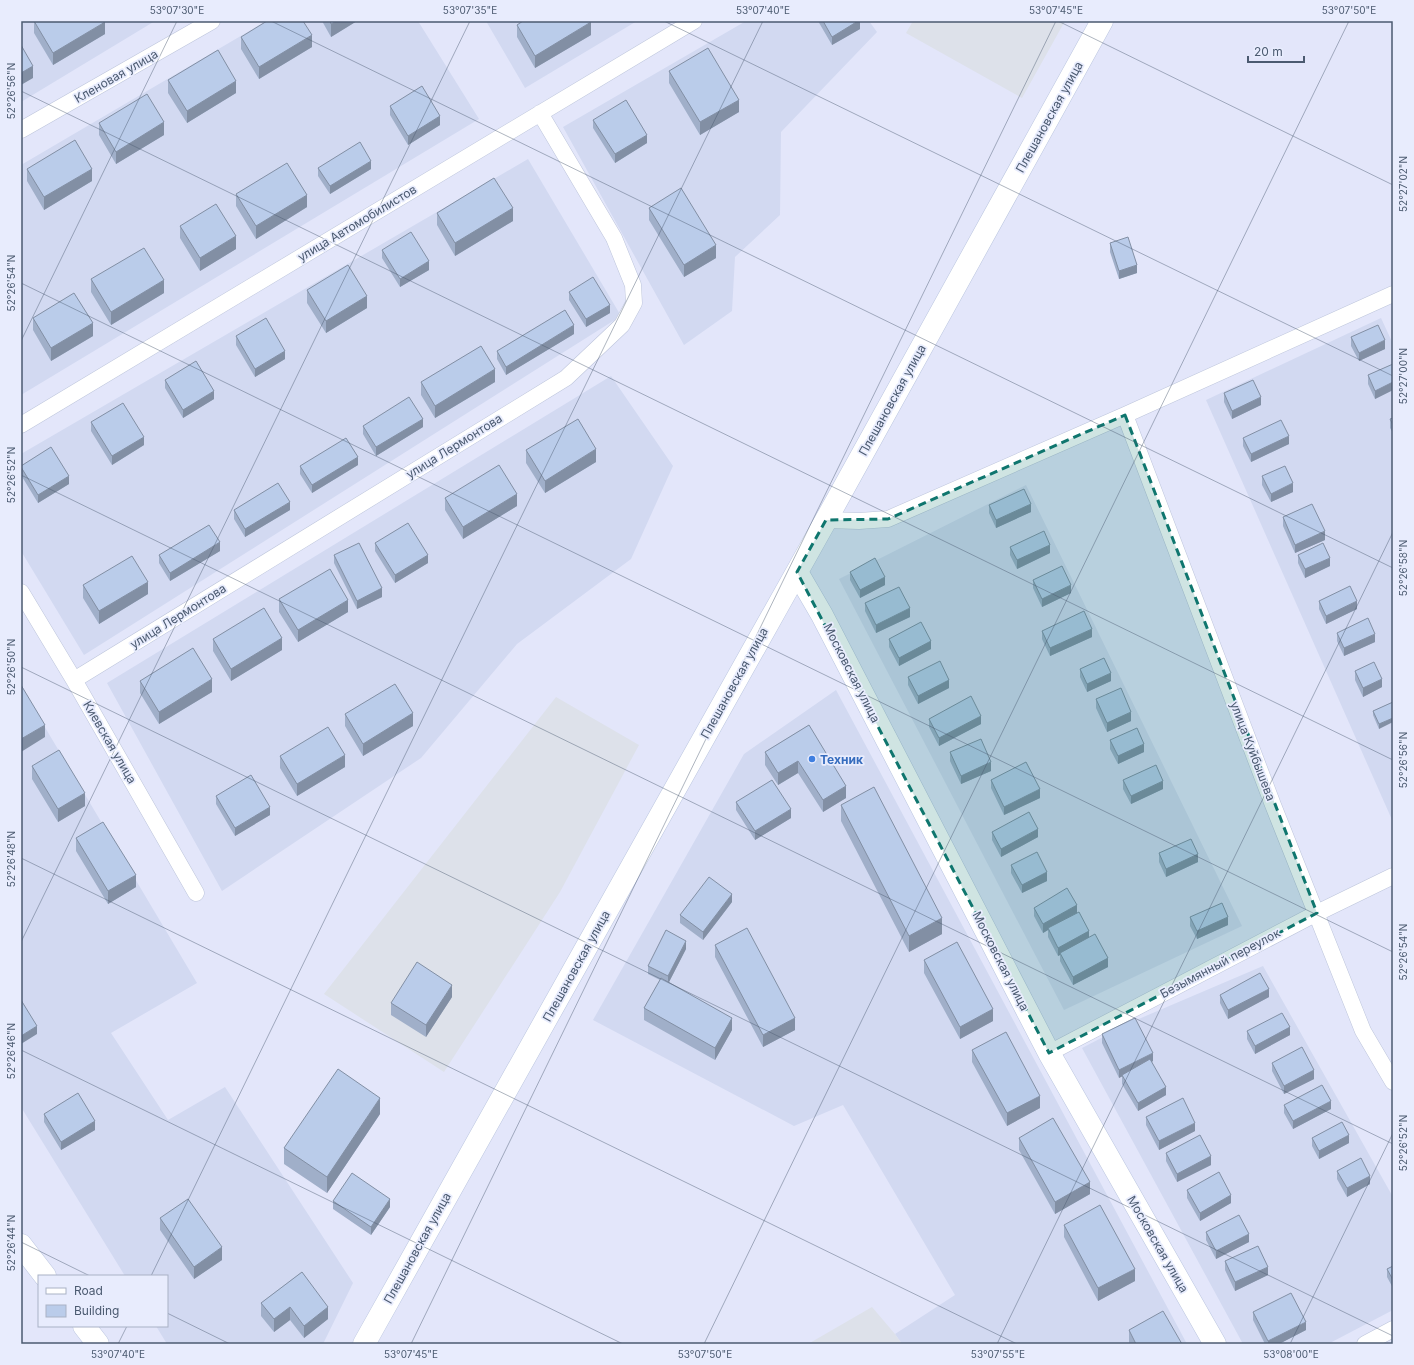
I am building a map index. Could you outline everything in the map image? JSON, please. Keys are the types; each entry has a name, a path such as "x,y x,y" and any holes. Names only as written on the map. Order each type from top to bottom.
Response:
{"main road":[{"name":"Плешановская улица","path":"364,1344 797,572 1102,21"},
{"name":"Московская улица","path":"797,572 822,615 1049,1053 1215,1344"},
{"path":"21,1245 44,1275"},
{"path":"85,1327 98,1344"}],"street":[{"name":"Кленовая улица","path":"21,130 212,21"},
{"name":"улица Автомобилистов","path":"21,425 694,21"},
{"name":"улица Лермонтова","path":"74,680 566,378 622,325 634,303 633,285 614,238 540,113"},
{"path":"826,520 859,521 888,519 1393,294"},
{"name":"улица Куйбышева","path":"1125,414 1273,805 1363,1031 1393,1082"},
{"name":"Киевская улица","path":"21,592 74,680 196,893"},
{"name":"Безымянный переулок","path":"1049,1053 1317,913 1393,876"},
{"path":"1365,1344 1393,1329"}],"highlighted area":[{"path":"1125,415 1317,913 1049,1053 797,572 826,520 888,519"}],"shaded area":[{"path":"21,21 155,21 21,102"},
{"path":"266,21 418,21 479,119 21,395 21,165"},
{"path":"486,21 637,21 525,88"},
{"path":"746,21 869,21 877,32 781,132 780,215 735,257 732,311 684,345 563,127"},
{"path":"913,21 1065,21 1022,98 906,33"},
{"path":"528,159 621,316 84,655 21,551 21,454"},
{"path":"1381,318 1393,344 1393,822 1206,400"},
{"path":"611,376 673,466 631,559 517,644 421,758 222,891 107,683"},
{"path":"1026,485 1242,926 1064,1010 839,579"},
{"path":"21,687 197,983 111,1033 168,1120 225,1087 353,1283 323,1344 167,1344 157,1327 168,1327 168,1275 124,1275 21,1107"},
{"path":"836,690 1187,1344 902,1344 895,1334 955,1295 843,1105 794,1126 593,1020 744,754"},
{"path":"556,697 639,745 560,892 444,1072 324,994"},
{"path":"1263,966 1393,1197 1393,1310 1328,1344 1243,1344 1082,1048 1134,1021"},
{"path":"872,1307 902,1344 808,1344"}],"building":[{"path":"34,21 105,21 105,22 53,53"},
{"path":"267,21 303,21 312,35 259,67 241,37"},
{"path":"330,21 337,21 331,24"},
{"path":"523,21 591,22 535,56 517,25"},
{"path":"823,21 858,21 832,37"},
{"path":"21,45 33,66 21,73"},
{"path":"708,48 739,100 700,122 669,71"},
{"path":"218,50 236,81 187,111 168,80"},
{"path":"422,86 440,116 408,136 390,106"},
{"path":"147,94 164,122 116,152 99,123"},
{"path":"626,100 647,135 615,154 593,120"},
{"path":"75,140 92,169 44,197 27,169"},
{"path":"360,142 371,161 330,186 318,168"},
{"path":"287,163 307,195 256,226 236,194"},
{"path":"494,178 513,208 455,243 437,213"},
{"path":"681,188 716,245 684,265 649,208"},
{"path":"216,204 236,236 200,258 180,226"},
{"path":"411,232 429,261 400,279 382,250"},
{"path":"1128,237 1137,265 1119,271 1110,243"},
{"path":"144,248 164,280 111,312 91,279"},
{"path":"348,265 367,296 326,321 307,290"},
{"path":"593,277 610,305 586,319 569,292"},
{"path":"74,293 93,323 51,348 33,318"},
{"path":"565,310 574,325 506,367 497,351"},
{"path":"266,318 285,351 255,369 236,336"},
{"path":"1378,325 1385,340 1359,353 1351,337"},
{"path":"481,346 495,369 435,406 421,382"},
{"path":"196,361 214,391 183,410 165,380"},
{"path":"1393,364 1393,382 1375,391 1368,375"},
{"path":"1253,380 1261,397 1232,411 1224,393"},
{"path":"409,397 423,419 376,447 363,426"},
{"path":"123,403 144,437 112,456 91,422"},
{"path":"1393,418 1393,425 1390,419"},
{"path":"578,419 596,449 545,481 526,450"},
{"path":"1281,420 1289,436 1251,454 1243,438"},
{"path":"346,438 358,457 312,485 300,466"},
{"path":"51,447 69,476 38,495 21,466"},
{"path":"499,465 517,494 463,527 445,498"},
{"path":"1285,466 1293,483 1271,494 1262,476"},
{"path":"278,483 290,502 245,529 234,510"},
{"path":"1024,489 1031,504 996,520 989,505"},
{"path":"1312,504 1325,531 1295,545 1283,517"},
{"path":"408,523 428,555 395,575 375,543"},
{"path":"209,525 220,542 170,573 159,555"},
{"path":"1044,531 1050,545 1017,560 1010,547"},
{"path":"359,543 382,588 357,601 334,555"},
{"path":"1323,543 1330,558 1305,569 1298,555"},
{"path":"132,556 148,582 99,611 83,585"},
{"path":"875,558 885,577 860,590 850,572"},
{"path":"1062,566 1071,585 1042,599 1033,580"},
{"path":"330,569 348,600 298,630 279,599"},
{"path":"1350,586 1357,601 1326,616 1319,601"},
{"path":"899,587 910,608 876,625 865,603"},
{"path":"264,608 282,638 231,669 213,639"},
{"path":"1084,611 1092,629 1050,648 1042,631"},
{"path":"1368,618 1375,634 1344,648 1337,633"},
{"path":"921,622 931,641 899,658 889,639"},
{"path":"193,648 212,679 159,712 140,681"},
{"path":"1104,658 1111,673 1087,684 1080,669"},
{"path":"940,661 949,680 918,696 908,677"},
{"path":"1374,662 1382,679 1363,688 1355,671"},
{"path":"395,684 413,713 363,744 345,714"},
{"path":"21,685 45,725 21,739"},
{"path":"1121,688 1131,712 1107,723 1096,699"},
{"path":"971,696 981,716 939,738 929,719"},
{"path":"1393,702 1393,718 1379,724 1373,711"},
{"path":"809,725 846,786 823,800 798,761 778,773 765,752"},
{"path":"328,727 345,755 297,784 280,756"},
{"path":"1137,728 1144,744 1118,756 1110,740"},
{"path":"981,739 991,762 961,776 950,752"},
{"path":"59,750 85,793 58,809 32,766"},
{"path":"1026,762 1040,789 1004,807 991,780"},
{"path":"1156,765 1163,781 1131,796 1123,780"},
{"path":"251,775 270,807 235,828 216,796"},
{"path":"772,780 791,809 755,831 736,802"},
{"path":"874,787 942,918 909,936 841,805"},
{"path":"1029,812 1038,829 1001,849 992,832"},
{"path":"103,822 136,875 108,891 76,838"},
{"path":"1191,839 1198,854 1166,869 1159,853"},
{"path":"1037,852 1047,872 1022,885 1011,865"},
{"path":"709,877 732,894 703,932 680,915"},
{"path":"1067,888 1077,905 1043,924 1034,908"},
{"path":"1222,903 1228,917 1197,931 1190,917"},
{"path":"1079,912 1089,931 1058,948 1048,928"},
{"path":"747,928 795,1018 763,1035 715,945"},
{"path":"666,930 686,941 668,976 648,966"},
{"path":"1095,934 1108,958 1073,977 1060,953"},
{"path":"957,942 993,1009 960,1027 924,960"},
{"path":"417,962 452,985 426,1025 391,1003"},
{"path":"1260,973 1269,989 1228,1010 1220,995"},
{"path":"661,978 732,1018 715,1048 644,1008"},
{"path":"21,1000 37,1026 21,1036"},
{"path":"1282,1013 1290,1027 1255,1046 1247,1031"},
{"path":"1135,1018 1153,1053 1119,1070 1102,1034"},
{"path":"1006,1032 1040,1096 1007,1113 972,1050"},
{"path":"1302,1047 1314,1070 1284,1086 1272,1063"},
{"path":"1150,1059 1166,1087 1138,1103 1122,1075"},
{"path":"338,1069 380,1098 327,1177 284,1148"},
{"path":"1322,1085 1331,1101 1293,1121 1284,1105"},
{"path":"78,1093 95,1121 61,1142 44,1114"},
{"path":"1183,1098 1195,1123 1159,1141 1146,1117"},
{"path":"1053,1118 1090,1182 1055,1202 1019,1138"},
{"path":"1342,1122 1349,1135 1319,1151 1312,1138"},
{"path":"1200,1135 1211,1156 1177,1174 1166,1153"},
{"path":"1361,1158 1370,1176 1347,1188 1337,1171"},
{"path":"1219,1172 1231,1195 1200,1213 1187,1190"},
{"path":"352,1173 390,1199 371,1227 333,1201"},
{"path":"188,1199 222,1247 194,1267 160,1218"},
{"path":"1100,1205 1135,1269 1098,1288 1064,1225"},
{"path":"1239,1215 1249,1234 1216,1251 1206,1232"},
{"path":"1258,1246 1268,1267 1235,1282 1225,1261"},
{"path":"1393,1266 1393,1280 1387,1269"},
{"path":"302,1272 328,1307 304,1326 290,1307 274,1319 261,1303"},
{"path":"1291,1293 1306,1322 1268,1341 1253,1312"},
{"path":"1163,1311 1182,1344 1136,1344 1129,1330"}],"place":[{"name":"Техник","path":"812,759"}]}
